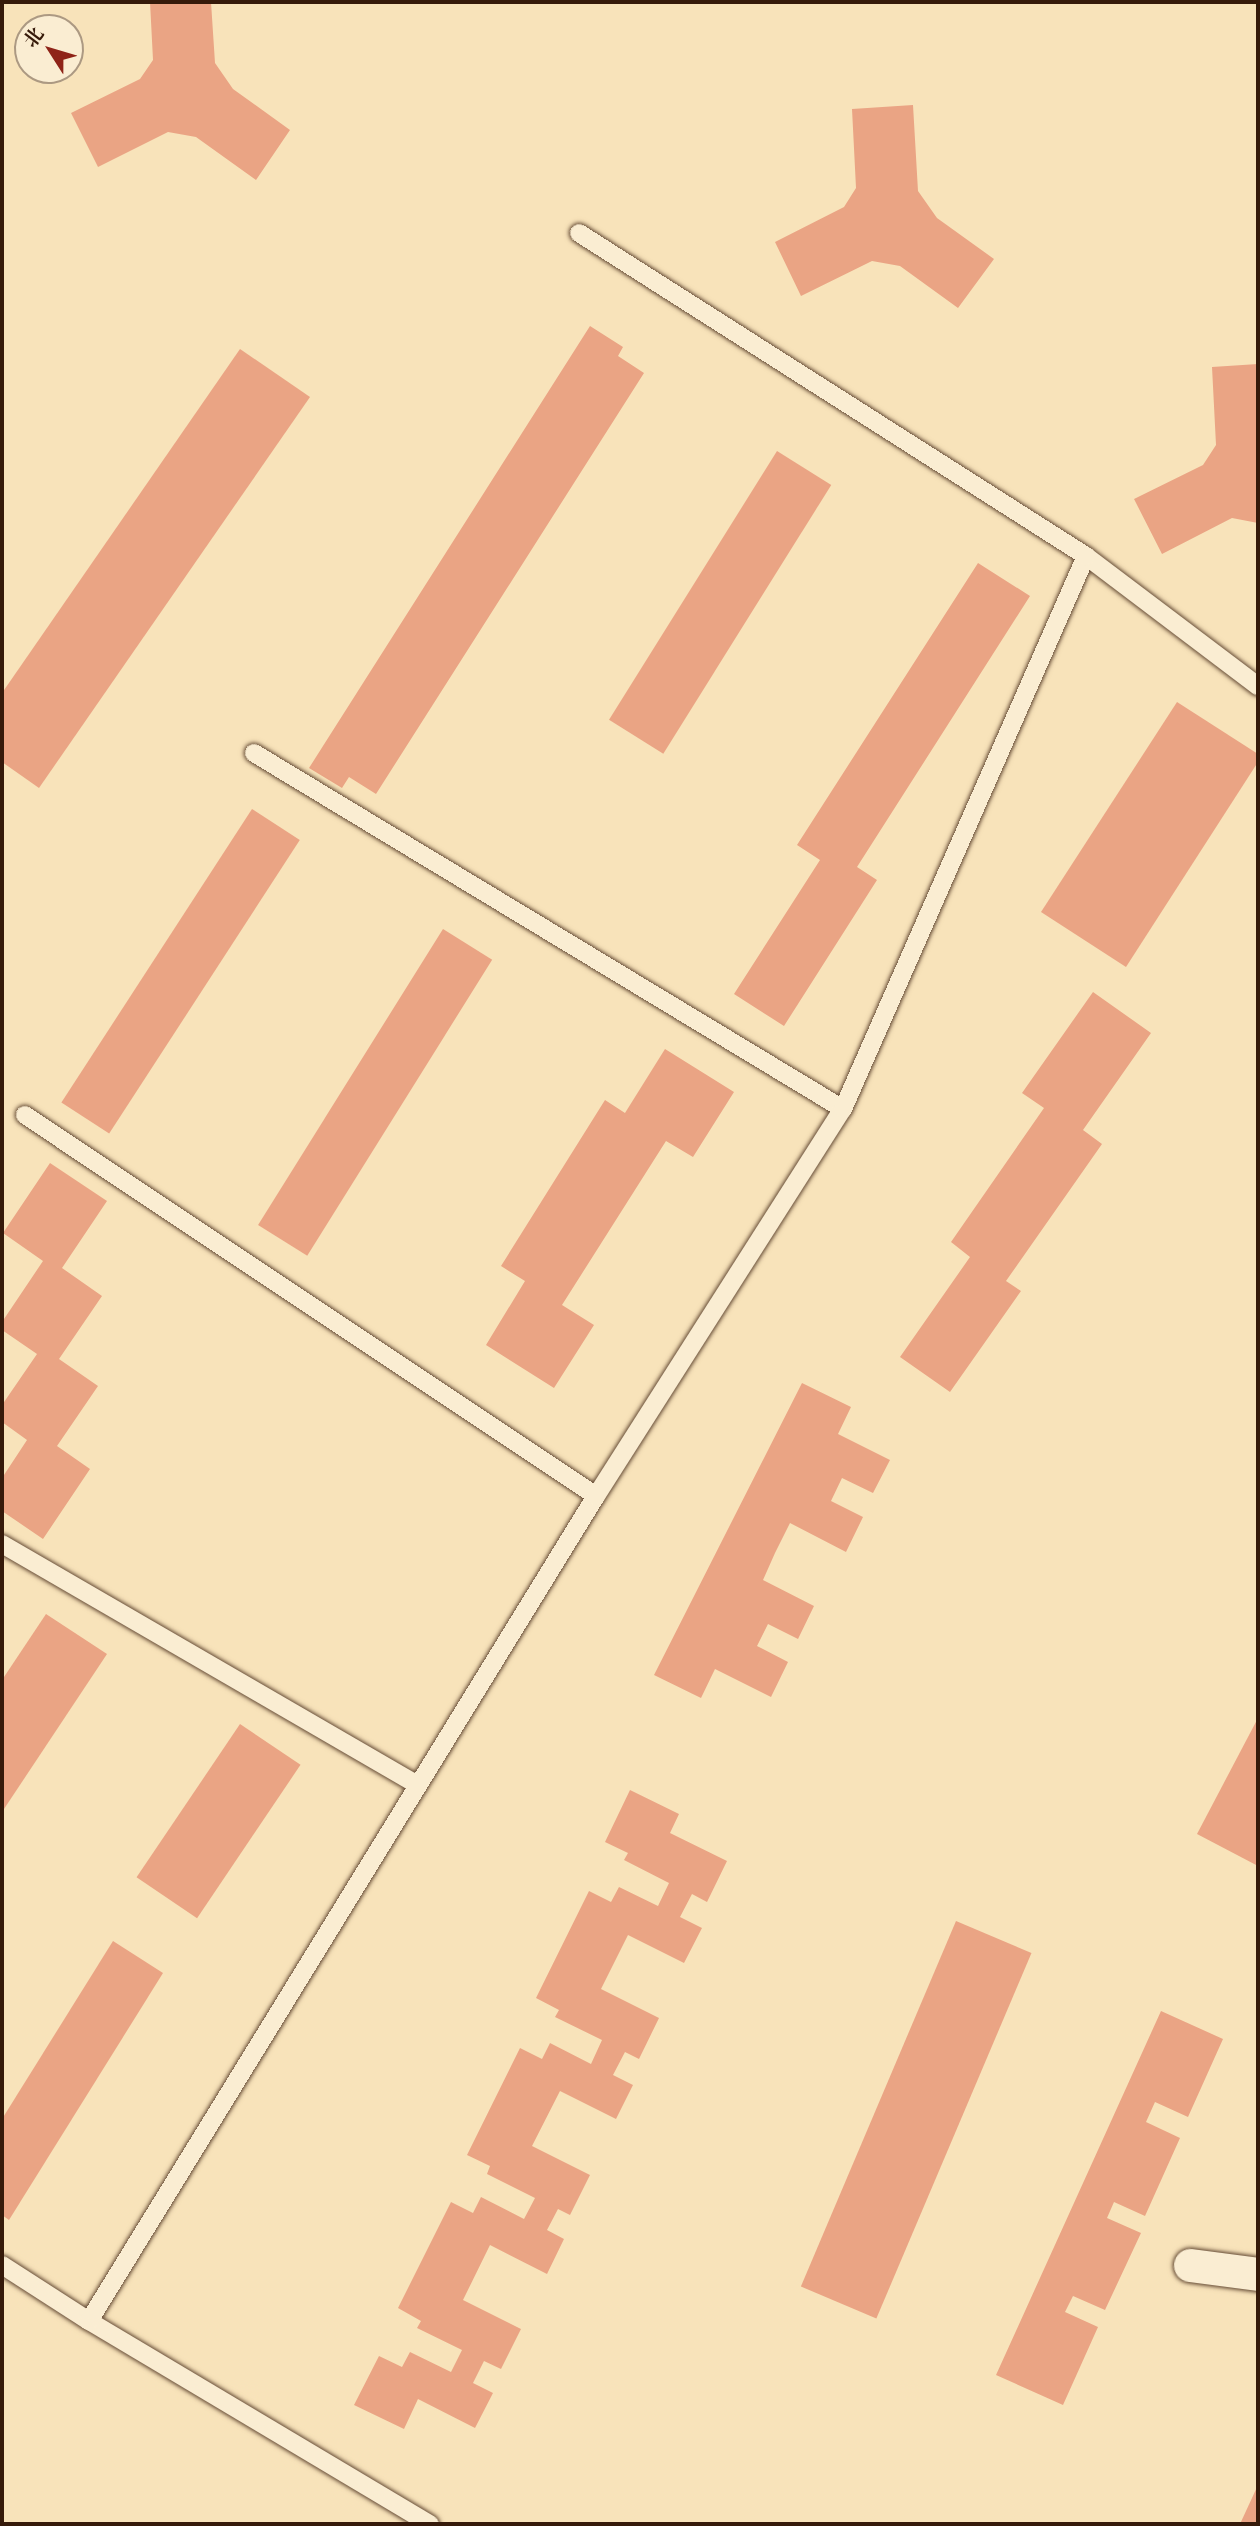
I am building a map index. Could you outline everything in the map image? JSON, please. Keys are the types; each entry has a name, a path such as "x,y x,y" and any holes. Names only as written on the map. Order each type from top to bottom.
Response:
{"street":[{"path":"1190,2265 1258,2274"}],"lane":[{"path":"579,233 1086,556 1258,685"},
{"path":"89,2321 596,1496 842,1109 1086,556"},
{"path":"254,753 842,1109"},
{"path":"25,1115 596,1496"},
{"path":"2,1544 417,1785"},
{"path":"2,2265 89,2321 430,2524"}],"building":[{"path":"150,2 211,2 215,63 233,89 290,130 256,180 196,137 168,132 98,167 71,113 140,79 153,60"},
{"path":"913,105 918,191 937,218 994,259 958,308 900,266 872,261 801,296 775,242 844,207 856,188 852,109"},
{"path":"590,326 623,347 618,356 644,373 376,794 349,777 342,788 309,768"},
{"path":"240,349 310,397 39,788 2,762 2,693"},
{"path":"1258,364 1258,523 1232,518 1162,554 1134,499 1203,465 1216,445 1212,367"},
{"path":"777,451 831,485 663,754 609,720"},
{"path":"978,563 1030,596 857,867 877,880 784,1026 734,994 820,860 797,845"},
{"path":"1177,702 1258,754 1258,762 1126,967 1041,912"},
{"path":"252,809 300,840 109,1134 61,1103"},
{"path":"443,929 492,960 307,1256 258,1225"},
{"path":"1093,992 1151,1033 1083,1130 1102,1144 1006,1281 1021,1291 950,1392 900,1357 970,1257 951,1242 1044,1108 1022,1093"},
{"path":"665,1049 734,1092 693,1157 666,1141 562,1305 594,1325 554,1388 486,1345 525,1281 501,1266 605,1100 625,1113"},
{"path":"50,1163 107,1201 62,1268 102,1296 59,1359 98,1386 57,1446 90,1469 43,1539 2,1511 2,1478 27,1440 2,1422 2,1405 37,1354 2,1330 2,1322 43,1261 3,1233"},
{"path":"802,1383 851,1407 838,1434 890,1460 873,1493 842,1478 831,1501 863,1517 846,1552 790,1523 763,1580 814,1606 798,1639 768,1624 757,1646 788,1662 771,1697 715,1669 701,1698 654,1675"},
{"path":"46,1614 107,1654 4,1809 2,1680"},
{"path":"1258,1718 1258,1866 1197,1834"},
{"path":"240,1724 301,1765 197,1918 137,1877"},
{"path":"630,1790 679,1814 670,1833 727,1861 707,1902 692,1894 680,1917 702,1928 684,1963 628,1935 601,1989 659,2018 639,2059 625,2052 613,2075 633,2085 616,2119 560,2091 532,2146 590,2175 570,2215 558,2209 547,2230 564,2239 547,2274 490,2245 463,2300 521,2329 501,2369 484,2361 473,2383 493,2393 475,2428 418,2399 404,2429 354,2405 379,2356 402,2367 410,2352 451,2372 462,2350 417,2328 421,2321 398,2308 451,2202 473,2213 481,2197 524,2219 535,2198 487,2174 490,2166 467,2155 520,2048 542,2059 550,2043 591,2064 602,2040 555,2017 559,2010 536,1998 589,1891 611,1902 619,1887 658,1906 669,1883 624,1860 628,1853 605,1842"},
{"path":"956,1921 1031,1953 876,2318 801,2286"},
{"path":"113,1941 163,1973 9,2220 2,2215 2,2119"},
{"path":"1161,2011 1223,2039 1188,2117 1155,2102 1146,2122 1180,2138 1145,2216 1114,2202 1107,2218 1141,2233 1105,2310 1073,2296 1065,2312 1098,2327 1063,2405 996,2375"},
{"path":"1258,2485 1258,2524 1240,2524"}]}
